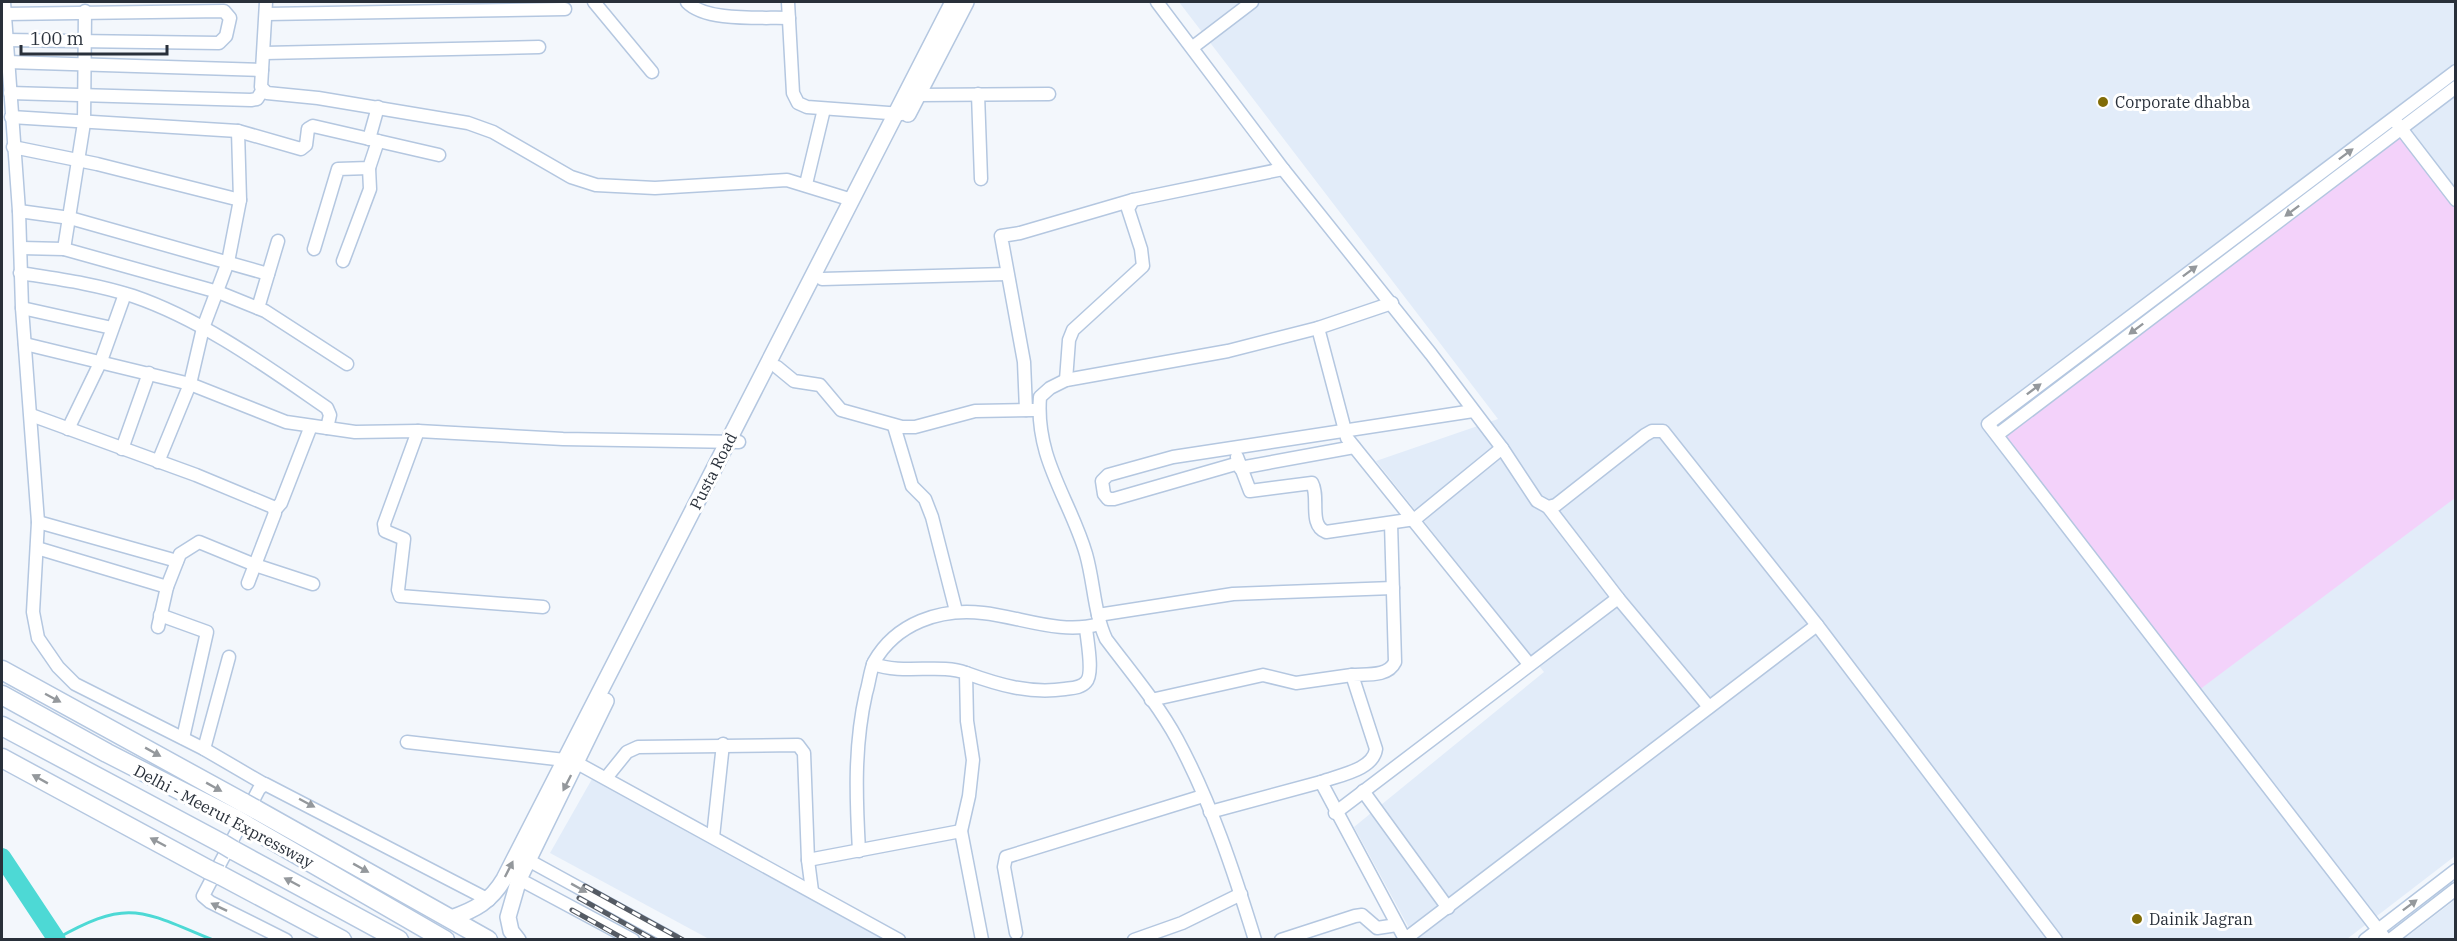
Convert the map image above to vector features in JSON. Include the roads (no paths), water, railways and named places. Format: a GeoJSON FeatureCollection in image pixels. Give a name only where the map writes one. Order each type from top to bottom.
{"type":"FeatureCollection","features":[{"type":"Feature","properties":{"kind":"highway"},"geometry":{"type":"LineString","coordinates":[[2,670],[184,770],[245,814],[451,918],[484,938]]}},
{"type":"Feature","properties":{"kind":"highway","name":"Delhi - Meerut Expressway"},"geometry":{"type":"LineString","coordinates":[[2,695],[107,753],[245,814],[445,939]]}},
{"type":"Feature","properties":{"kind":"highway","name":"Delhi - Meerut Expressway"},"geometry":{"type":"LineString","coordinates":[[2,726],[399,939]]}},
{"type":"Feature","properties":{"kind":"highway"},"geometry":{"type":"LineString","coordinates":[[2,758],[342,939]]}},
{"type":"Feature","properties":{"kind":"main road","name":"Pusta Road"},"geometry":{"type":"LineString","coordinates":[[734,442],[777,367],[822,279],[953,2]]}},
{"type":"Feature","properties":{"kind":"main road","name":"Pusta Road"},"geometry":{"type":"LineString","coordinates":[[451,918],[471,911],[489,900],[504,879],[611,690],[852,200],[902,114],[918,95],[966,2]]}},
{"type":"Feature","properties":{"kind":"main road","name":"Pusta Road"},"geometry":{"type":"LineString","coordinates":[[518,939],[511,931],[508,917],[519,879],[571,761]]}},
{"type":"Feature","properties":{"kind":"street"},"geometry":{"type":"LineString","coordinates":[[594,2],[652,72]]}},
{"type":"Feature","properties":{"kind":"street"},"geometry":{"type":"LineString","coordinates":[[687,2],[702,12],[714,15],[789,18]]}},
{"type":"Feature","properties":{"kind":"street"},"geometry":{"type":"LineString","coordinates":[[788,2],[795,98],[802,106],[902,114]]}},
{"type":"Feature","properties":{"kind":"street"},"geometry":{"type":"LineString","coordinates":[[1157,2],[1283,169],[1392,303],[1502,448],[1536,501],[1548,507],[1618,598],[1709,706]]}},
{"type":"Feature","properties":{"kind":"street"},"geometry":{"type":"LineString","coordinates":[[1193,47],[1252,2]]}},
{"type":"Feature","properties":{"kind":"street"},"geometry":{"type":"LineString","coordinates":[[5,40],[219,43],[226,36],[230,18],[224,11],[85,11],[4,8],[5,40],[19,211],[22,308],[39,522],[34,625],[38,638],[58,667],[75,684],[183,738],[264,784],[294,796],[489,900]]}},
{"type":"Feature","properties":{"kind":"street"},"geometry":{"type":"LineString","coordinates":[[9,93],[256,99],[262,91],[266,8],[565,9]]}},
{"type":"Feature","properties":{"kind":"street"},"geometry":{"type":"LineString","coordinates":[[64,249],[80,161],[84,123],[85,11]]}},
{"type":"Feature","properties":{"kind":"street"},"geometry":{"type":"LineString","coordinates":[[264,53],[539,47]]}},
{"type":"Feature","properties":{"kind":"street"},"geometry":{"type":"LineString","coordinates":[[7,62],[262,70]]}},
{"type":"Feature","properties":{"kind":"street"},"geometry":{"type":"LineString","coordinates":[[1997,435],[2397,123],[2456,71]]}},
{"type":"Feature","properties":{"kind":"street"},"geometry":{"type":"LineString","coordinates":[[2385,936],[1988,424],[2397,123],[2456,87]]}},
{"type":"Feature","properties":{"kind":"street"},"geometry":{"type":"LineString","coordinates":[[262,91],[454,119],[481,126],[571,177],[596,185],[655,188],[768,179],[806,184],[852,200]]}},
{"type":"Feature","properties":{"kind":"street"},"geometry":{"type":"LineString","coordinates":[[978,94],[981,179]]}},
{"type":"Feature","properties":{"kind":"street"},"geometry":{"type":"LineString","coordinates":[[918,95],[1049,94]]}},
{"type":"Feature","properties":{"kind":"street"},"geometry":{"type":"LineString","coordinates":[[343,261],[370,189],[369,168],[378,107]]}},
{"type":"Feature","properties":{"kind":"street"},"geometry":{"type":"LineString","coordinates":[[806,184],[824,109]]}},
{"type":"Feature","properties":{"kind":"street"},"geometry":{"type":"LineString","coordinates":[[11,117],[238,131],[300,149],[306,145],[308,129],[313,126],[439,155]]}},
{"type":"Feature","properties":{"kind":"street"},"geometry":{"type":"LineString","coordinates":[[2397,123],[2456,200]]}},
{"type":"Feature","properties":{"kind":"street"},"geometry":{"type":"LineString","coordinates":[[158,462],[190,384],[203,328],[228,262],[240,200],[238,131]]}},
{"type":"Feature","properties":{"kind":"street"},"geometry":{"type":"LineString","coordinates":[[13,147],[240,200]]}},
{"type":"Feature","properties":{"kind":"street"},"geometry":{"type":"LineString","coordinates":[[314,249],[338,170],[369,168]]}},
{"type":"Feature","properties":{"kind":"street"},"geometry":{"type":"LineString","coordinates":[[1026,410],[1024,362],[1001,236],[1020,233],[1133,200],[1283,169]]}},
{"type":"Feature","properties":{"kind":"street"},"geometry":{"type":"LineString","coordinates":[[1066,380],[1069,340],[1073,330],[1143,266],[1141,249],[1128,209],[1133,200]]}},
{"type":"Feature","properties":{"kind":"street"},"geometry":{"type":"LineString","coordinates":[[19,211],[70,218],[268,274]]}},
{"type":"Feature","properties":{"kind":"street"},"geometry":{"type":"LineString","coordinates":[[258,308],[278,241]]}},
{"type":"Feature","properties":{"kind":"street"},"geometry":{"type":"LineString","coordinates":[[21,248],[64,249],[218,292],[287,323],[347,364]]}},
{"type":"Feature","properties":{"kind":"street"},"geometry":{"type":"LineString","coordinates":[[20,273],[124,294],[203,328],[260,362],[327,408],[330,415],[327,428]]}},
{"type":"Feature","properties":{"kind":"street"},"geometry":{"type":"LineString","coordinates":[[822,279],[1007,274]]}},
{"type":"Feature","properties":{"kind":"street"},"geometry":{"type":"LineString","coordinates":[[68,429],[101,362],[124,294]]}},
{"type":"Feature","properties":{"kind":"street"},"geometry":{"type":"LineString","coordinates":[[1255,939],[1241,894],[1210,812],[1176,738],[1106,639],[1099,619],[1094,583],[1085,551],[1046,458],[1040,397],[1044,392],[1066,380],[1228,351],[1318,328],[1392,303]]}},
{"type":"Feature","properties":{"kind":"street"},"geometry":{"type":"LineString","coordinates":[[22,308],[112,328]]}},
{"type":"Feature","properties":{"kind":"street"},"geometry":{"type":"LineString","coordinates":[[1318,328],[1344,429],[1354,447],[1415,519],[1529,664]]}},
{"type":"Feature","properties":{"kind":"street"},"geometry":{"type":"LineString","coordinates":[[25,344],[190,384],[286,422],[311,426],[355,432],[418,431],[563,439],[734,442]]}},
{"type":"Feature","properties":{"kind":"street"},"geometry":{"type":"LineString","coordinates":[[777,367],[794,381],[820,385],[841,410],[894,426],[915,427],[975,411],[1041,410]]}},
{"type":"Feature","properties":{"kind":"street"},"geometry":{"type":"LineString","coordinates":[[122,449],[149,373]]}},
{"type":"Feature","properties":{"kind":"street"},"geometry":{"type":"LineString","coordinates":[[1354,447],[1239,466],[1114,499],[1108,499],[1104,494],[1102,481],[1115,471],[1173,457],[1473,411]]}},
{"type":"Feature","properties":{"kind":"street"},"geometry":{"type":"LineString","coordinates":[[31,415],[196,475],[270,505],[276,510]]}},
{"type":"Feature","properties":{"kind":"street"},"geometry":{"type":"LineString","coordinates":[[248,583],[311,426]]}},
{"type":"Feature","properties":{"kind":"street"},"geometry":{"type":"LineString","coordinates":[[894,426],[912,486],[925,499],[932,517],[956,610]]}},
{"type":"Feature","properties":{"kind":"street"},"geometry":{"type":"LineString","coordinates":[[418,431],[384,524],[385,531],[404,539],[398,590],[400,596],[543,607]]}},
{"type":"Feature","properties":{"kind":"street"},"geometry":{"type":"LineString","coordinates":[[1548,507],[1563,500],[1645,435],[1652,431],[1663,431],[1817,625],[2056,939]]}},
{"type":"Feature","properties":{"kind":"street"},"geometry":{"type":"LineString","coordinates":[[1234,447],[1250,491],[1312,483],[1317,523],[1326,532],[1415,519],[1502,448]]}},
{"type":"Feature","properties":{"kind":"street"},"geometry":{"type":"LineString","coordinates":[[39,522],[177,561]]}},
{"type":"Feature","properties":{"kind":"street"},"geometry":{"type":"LineString","coordinates":[[1151,700],[1263,675],[1296,683],[1385,673],[1392,669],[1395,662],[1391,523]]}},
{"type":"Feature","properties":{"kind":"street"},"geometry":{"type":"LineString","coordinates":[[183,738],[207,632],[159,621],[167,587],[180,554],[199,542],[255,565],[313,584]]}},
{"type":"Feature","properties":{"kind":"street"},"geometry":{"type":"LineString","coordinates":[[37,548],[167,587]]}},
{"type":"Feature","properties":{"kind":"street"},"geometry":{"type":"LineString","coordinates":[[859,851],[856,756],[860,723],[873,664],[889,642],[909,626],[935,614],[956,610],[1064,627],[1086,628],[1099,619],[1233,594],[1393,588]]}},
{"type":"Feature","properties":{"kind":"street"},"geometry":{"type":"LineString","coordinates":[[1335,813],[1618,598]]}},
{"type":"Feature","properties":{"kind":"street"},"geometry":{"type":"LineString","coordinates":[[1321,782],[1335,813],[1404,939],[1448,908],[1817,625]]}},
{"type":"Feature","properties":{"kind":"street"},"geometry":{"type":"LineString","coordinates":[[873,664],[906,671],[956,669],[1010,688],[1045,692],[1076,688],[1086,682],[1090,673],[1086,628]]}},
{"type":"Feature","properties":{"kind":"street"},"geometry":{"type":"LineString","coordinates":[[204,749],[229,657]]}},
{"type":"Feature","properties":{"kind":"street"},"geometry":{"type":"LineString","coordinates":[[966,673],[967,721],[973,760],[969,796],[961,831],[982,939]]}},
{"type":"Feature","properties":{"kind":"street"},"geometry":{"type":"LineString","coordinates":[[1210,812],[1321,782],[1368,764],[1375,758],[1376,749],[1352,675]]}},
{"type":"Feature","properties":{"kind":"street"},"geometry":{"type":"LineString","coordinates":[[407,742],[571,761],[899,939]]}},
{"type":"Feature","properties":{"kind":"street"},"geometry":{"type":"LineString","coordinates":[[606,778],[633,749],[723,744],[794,744],[802,748],[808,860],[812,891]]}},
{"type":"Feature","properties":{"kind":"street"},"geometry":{"type":"LineString","coordinates":[[713,837],[723,744]]}},
{"type":"Feature","properties":{"kind":"street"},"geometry":{"type":"LineString","coordinates":[[264,784],[257,793],[203,896],[210,903],[286,939]]}},
{"type":"Feature","properties":{"kind":"street"},"geometry":{"type":"LineString","coordinates":[[1362,791],[1448,908]]}},
{"type":"Feature","properties":{"kind":"street"},"geometry":{"type":"LineString","coordinates":[[1016,933],[1004,867],[1006,857],[1203,796]]}},
{"type":"Feature","properties":{"kind":"street"},"geometry":{"type":"LineString","coordinates":[[808,860],[961,831]]}},
{"type":"Feature","properties":{"kind":"street"},"geometry":{"type":"LineString","coordinates":[[528,860],[674,939]]}},
{"type":"Feature","properties":{"kind":"street"},"geometry":{"type":"LineString","coordinates":[[2385,936],[2456,870]]}},
{"type":"Feature","properties":{"kind":"street"},"geometry":{"type":"LineString","coordinates":[[519,879],[633,939]]}},
{"type":"Feature","properties":{"kind":"street"},"geometry":{"type":"LineString","coordinates":[[2365,939],[2385,936],[2456,889]]}},
{"type":"Feature","properties":{"kind":"street"},"geometry":{"type":"LineString","coordinates":[[1134,939],[1182,923],[1241,894]]}},
{"type":"Feature","properties":{"kind":"street"},"geometry":{"type":"LineString","coordinates":[[1281,939],[1362,915],[1377,927],[1397,925]]}},
{"type":"Feature","properties":{"kind":"waterway"},"geometry":{"type":"LineString","coordinates":[[2,857],[57,940]]}},
{"type":"Feature","properties":{"kind":"waterway"},"geometry":{"type":"LineString","coordinates":[[56,939],[101,918],[119,913],[134,913],[168,921],[213,940]]}},
{"type":"Feature","properties":{"kind":"railway"},"geometry":{"type":"LineString","coordinates":[[585,886],[683,940]]}},
{"type":"Feature","properties":{"kind":"railway"},"geometry":{"type":"LineString","coordinates":[[579,898],[654,940]]}},
{"type":"Feature","properties":{"kind":"railway"},"geometry":{"type":"LineString","coordinates":[[572,910],[626,940]]}},
{"type":"Feature","properties":{"kind":"place","name":"Corporate dhabba"},"geometry":{"type":"Point","coordinates":[2103,102]}},
{"type":"Feature","properties":{"kind":"place","name":"Dainik Jagran"},"geometry":{"type":"Point","coordinates":[2137,919]}}]}
